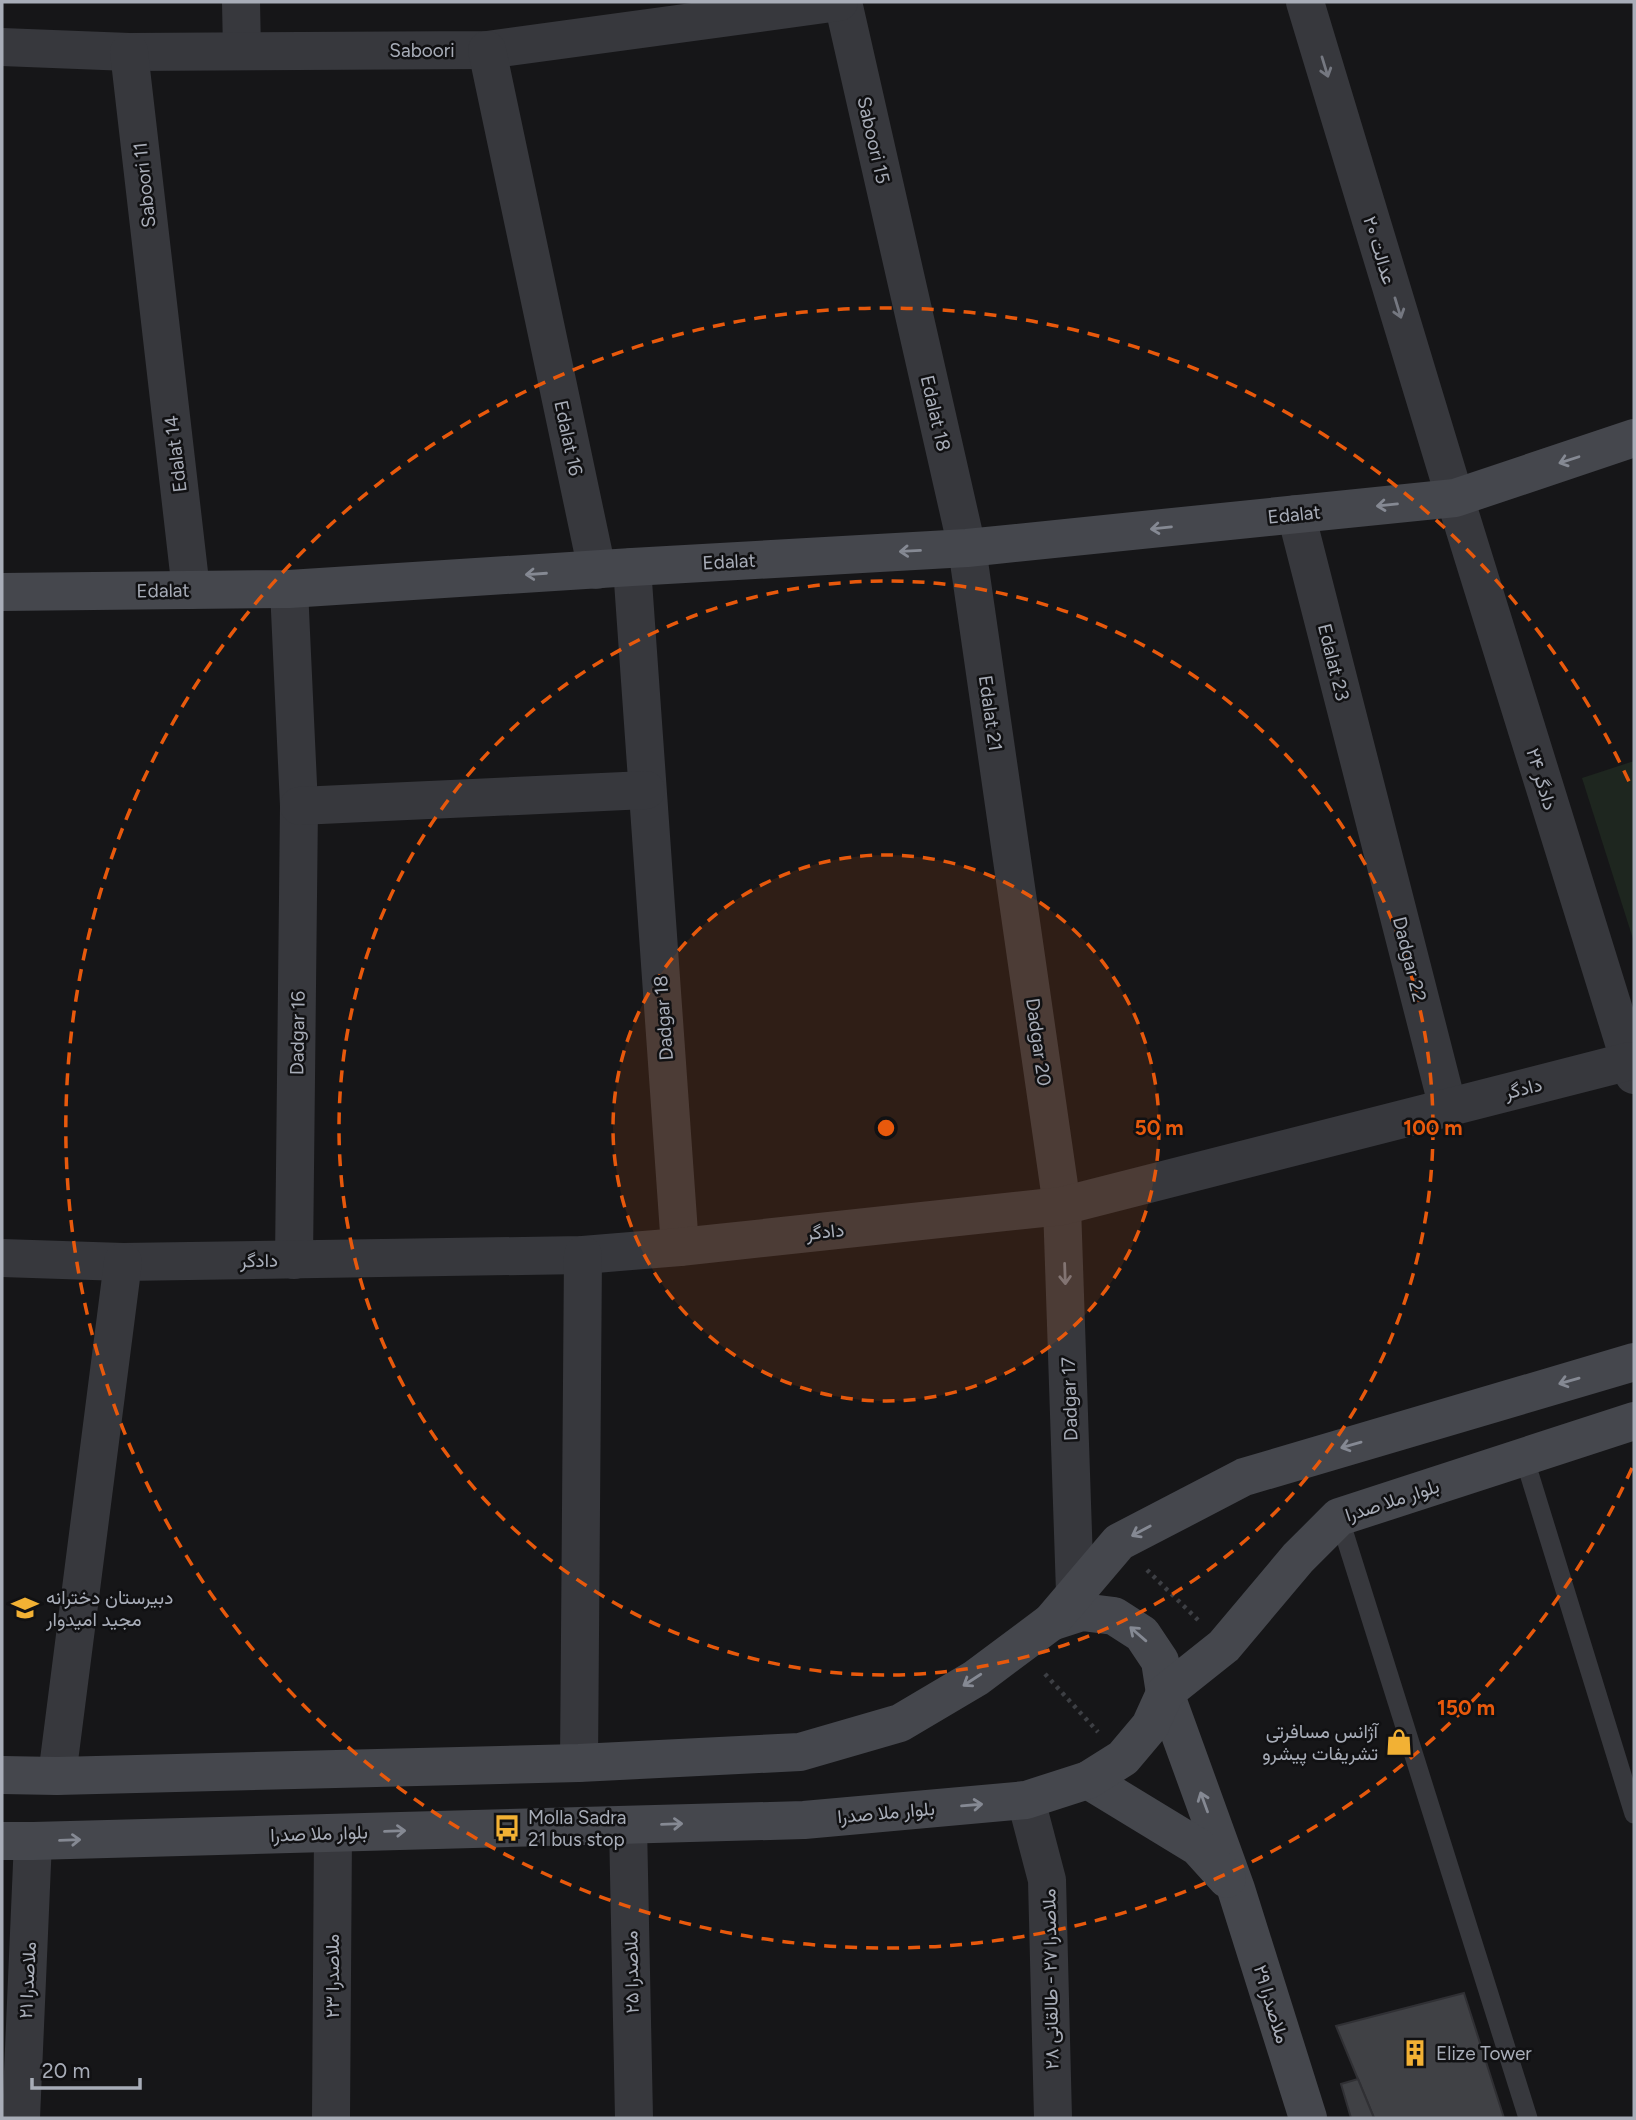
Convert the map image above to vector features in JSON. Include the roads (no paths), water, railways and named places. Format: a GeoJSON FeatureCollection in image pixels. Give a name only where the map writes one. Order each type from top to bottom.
{"type":"FeatureCollection","features":[{"type":"Feature","properties":{"kind":"main road","name":"Edalat"},"geometry":{"type":"LineString","coordinates":[[2,592],[289,589],[967,548],[1455,498],[1634,438]]}},
{"type":"Feature","properties":{"kind":"main road"},"geometry":{"type":"LineString","coordinates":[[2,1775],[57,1776],[579,1763],[800,1752],[900,1723],[976,1678],[1051,1622],[1119,1542],[1244,1477],[1634,1362]]}},
{"type":"Feature","properties":{"kind":"main road","name":"بلوار ملا صدرا"},"geometry":{"type":"LineString","coordinates":[[18,1841],[804,1820],[1026,1800],[1088,1780],[1122,1758],[1150,1726],[1165,1693],[1224,1646],[1298,1558],[1339,1517],[1634,1421]]}},
{"type":"Feature","properties":{"kind":"main road","name":"ملاصدرا ۲۹"},"geometry":{"type":"LineString","coordinates":[[1051,1622],[1082,1612],[1114,1616],[1142,1634],[1160,1661],[1165,1693],[1236,1889],[1308,2118]]}},
{"type":"Feature","properties":{"kind":"main road"},"geometry":{"type":"LineString","coordinates":[[1088,1780],[1198,1847],[1236,1889]]}},
{"type":"Feature","properties":{"kind":"street"},"geometry":{"type":"LineString","coordinates":[[241,2],[242,50]]}},
{"type":"Feature","properties":{"kind":"street","name":"Saboori"},"geometry":{"type":"LineString","coordinates":[[2,47],[129,52],[487,50],[711,10],[841,2]]}},
{"type":"Feature","properties":{"kind":"street","name":"Saboori 15"},"geometry":{"type":"LineString","coordinates":[[841,2],[905,277]]}},
{"type":"Feature","properties":{"kind":"street","name":"عدالت ۲۰"},"geometry":{"type":"LineString","coordinates":[[1305,2],[1455,498]]}},
{"type":"Feature","properties":{"kind":"street","name":"Edalat 16"},"geometry":{"type":"LineString","coordinates":[[487,50],[541,307],[614,568],[646,790]]}},
{"type":"Feature","properties":{"kind":"street","name":"Saboori 11"},"geometry":{"type":"LineString","coordinates":[[129,52],[160,319]]}},
{"type":"Feature","properties":{"kind":"street","name":"Edalat 18"},"geometry":{"type":"LineString","coordinates":[[905,277],[967,548]]}},
{"type":"Feature","properties":{"kind":"street","name":"Edalat 14"},"geometry":{"type":"LineString","coordinates":[[160,319],[191,590]]}},
{"type":"Feature","properties":{"kind":"street","name":"دادگر ۲۴"},"geometry":{"type":"LineString","coordinates":[[1455,498],[1632,1068]]}},
{"type":"Feature","properties":{"kind":"street","name":"Edalat 23"},"geometry":{"type":"LineString","coordinates":[[1296,514],[1372,810]]}},
{"type":"Feature","properties":{"kind":"street","name":"Edalat 21"},"geometry":{"type":"LineString","coordinates":[[967,548],[1015,878]]}},
{"type":"Feature","properties":{"kind":"street","name":"Dadgar 16"},"geometry":{"type":"LineString","coordinates":[[289,589],[299,806],[294,1260]]}},
{"type":"Feature","properties":{"kind":"street"},"geometry":{"type":"LineString","coordinates":[[299,806],[646,790]]}},
{"type":"Feature","properties":{"kind":"street","name":"Dadgar 18"},"geometry":{"type":"LineString","coordinates":[[646,790],[680,1247]]}},
{"type":"Feature","properties":{"kind":"street","name":"Dadgar 22"},"geometry":{"type":"LineString","coordinates":[[1372,810],[1448,1108]]}},
{"type":"Feature","properties":{"kind":"street","name":"Dadgar 20"},"geometry":{"type":"LineString","coordinates":[[1015,878],[1062,1206]]}},
{"type":"Feature","properties":{"kind":"street","name":"دادگر"},"geometry":{"type":"LineString","coordinates":[[2,1258],[123,1262],[583,1255],[1062,1206],[1448,1108],[1632,1068]]}},
{"type":"Feature","properties":{"kind":"street","name":"Dadgar 17"},"geometry":{"type":"LineString","coordinates":[[1062,1206],[1075,1592]]}},
{"type":"Feature","properties":{"kind":"street"},"geometry":{"type":"LineString","coordinates":[[579,1763],[583,1255]]}},
{"type":"Feature","properties":{"kind":"street"},"geometry":{"type":"LineString","coordinates":[[57,1776],[123,1262]]}},
{"type":"Feature","properties":{"kind":"street","name":"ملاصدرا ۲۷ - طالقانی ۲۸"},"geometry":{"type":"LineString","coordinates":[[1026,1800],[1048,1880],[1053,2118]]}},
{"type":"Feature","properties":{"kind":"street","name":"ملاصدرا ۲۵"},"geometry":{"type":"LineString","coordinates":[[628,1825],[634,2118]]}},
{"type":"Feature","properties":{"kind":"street","name":"ملاصدرا ۲۳"},"geometry":{"type":"LineString","coordinates":[[331,2118],[333,1833]]}},
{"type":"Feature","properties":{"kind":"street","name":"ملاصدرا ۲۱"},"geometry":{"type":"LineString","coordinates":[[18,1841],[21,2118]]}},
{"type":"Feature","properties":{"kind":"lane"},"geometry":{"type":"LineString","coordinates":[[1524,1457],[1634,1814]]}},
{"type":"Feature","properties":{"kind":"lane"},"geometry":{"type":"LineString","coordinates":[[1339,1517],[1528,2118]]}},
{"type":"Feature","properties":{"kind":"place","name":"دبیرستان دخترانه مجید امیدوار"},"geometry":{"type":"Point","coordinates":[25,1608]}},
{"type":"Feature","properties":{"kind":"place","name":"آژانس مسافرتی تشریفات پیشرو"},"geometry":{"type":"Point","coordinates":[1399,1742]}},
{"type":"Feature","properties":{"kind":"place","name":"Molla Sadra 21 bus stop"},"geometry":{"type":"Point","coordinates":[507,1828]}},
{"type":"Feature","properties":{"kind":"place","name":"Elize Tower"},"geometry":{"type":"Point","coordinates":[1415,2053]}}]}
